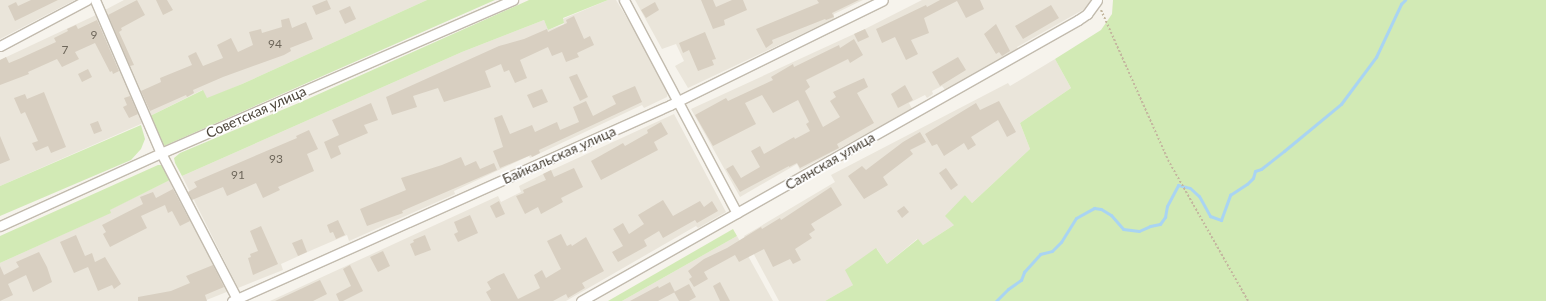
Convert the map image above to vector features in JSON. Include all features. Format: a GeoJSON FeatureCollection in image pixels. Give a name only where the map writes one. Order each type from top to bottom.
{"type":"FeatureCollection","features":[{"type":"Feature","properties":{"kind":"street"},"geometry":{"type":"LineString","coordinates":[[0,46],[87,0]]}},
{"type":"Feature","properties":{"kind":"street"},"geometry":{"type":"LineString","coordinates":[[95,0],[161,153],[235,300]]}},
{"type":"Feature","properties":{"kind":"street","name":"Советская улица"},"geometry":{"type":"LineString","coordinates":[[0,226],[161,153],[512,0]]}},
{"type":"Feature","properties":{"kind":"street"},"geometry":{"type":"LineString","coordinates":[[624,0],[738,213]]}},
{"type":"Feature","properties":{"kind":"street","name":"Байкальская улица"},"geometry":{"type":"LineString","coordinates":[[235,300],[677,101],[883,0]]}},
{"type":"Feature","properties":{"kind":"street","name":"Саянская улица"},"geometry":{"type":"LineString","coordinates":[[581,301],[1078,20],[1087,14],[1097,1]]}},
{"type":"Feature","properties":{"kind":"path"},"geometry":{"type":"LineString","coordinates":[[1097,1],[1168,160],[1248,301]]}},
{"type":"Feature","properties":{"kind":"shaded area"},"geometry":{"type":"Polygon","coordinates":[[[0,0],[75,0],[0,39],[0,0]]]}},
{"type":"Feature","properties":{"kind":"shaded area"},"geometry":{"type":"Polygon","coordinates":[[[124,0],[427,0],[207,99],[202,90],[150,116],[103,11],[124,0]]]}},
{"type":"Feature","properties":{"kind":"shaded area"},"geometry":{"type":"Polygon","coordinates":[[[608,0],[616,0],[644,46],[668,91],[667,97],[644,108],[642,105],[530,158],[529,156],[454,191],[455,194],[349,241],[347,235],[312,250],[281,264],[283,270],[238,288],[182,176],[462,52],[544,20],[548,30],[564,24],[563,19],[608,0]]]}},
{"type":"Feature","properties":{"kind":"shaded area"},"geometry":{"type":"Polygon","coordinates":[[[635,0],[863,0],[834,14],[834,19],[688,88],[675,66],[684,61],[676,44],[662,49],[635,0]]]}},
{"type":"Feature","properties":{"kind":"shaded area"},"geometry":{"type":"Polygon","coordinates":[[[922,0],[1095,0],[1095,3],[1017,47],[1019,50],[946,91],[942,86],[932,91],[933,94],[927,98],[925,95],[909,103],[912,109],[800,170],[797,164],[740,197],[691,109],[865,29],[922,0]]]}},
{"type":"Feature","properties":{"kind":"shaded area"},"geometry":{"type":"Polygon","coordinates":[[[96,15],[143,123],[0,186],[0,60],[96,15]]]}},
{"type":"Feature","properties":{"kind":"shaded area"},"geometry":{"type":"Polygon","coordinates":[[[1055,59],[1071,88],[1020,123],[1030,149],[972,203],[965,195],[954,225],[923,245],[917,239],[887,264],[877,249],[853,285],[825,301],[779,301],[744,236],[835,182],[831,175],[1008,83],[1010,86],[1055,59]]]}},
{"type":"Feature","properties":{"kind":"shaded area"},"geometry":{"type":"Polygon","coordinates":[[[674,114],[726,212],[698,228],[696,226],[566,301],[270,301],[498,196],[501,202],[521,192],[519,186],[674,114]]]}},
{"type":"Feature","properties":{"kind":"shaded area"},"geometry":{"type":"Polygon","coordinates":[[[172,179],[229,291],[204,301],[0,301],[0,263],[110,213],[109,210],[172,179]]]}},
{"type":"Feature","properties":{"kind":"shaded area"},"geometry":{"type":"Polygon","coordinates":[[[737,236],[773,301],[622,301],[737,236]]]}},
{"type":"Feature","properties":{"kind":"green space"},"geometry":{"type":"Polygon","coordinates":[[[427,0],[495,0],[164,146],[150,116],[203,90],[207,98],[242,84],[427,0]]]}},
{"type":"Feature","properties":{"kind":"green space"},"geometry":{"type":"Polygon","coordinates":[[[529,0],[608,0],[563,18],[564,23],[548,30],[544,20],[462,52],[182,176],[175,163],[174,158],[180,153],[301,102],[529,0]]]}},
{"type":"Feature","properties":{"kind":"green space"},"geometry":{"type":"Polygon","coordinates":[[[1113,0],[1546,0],[1546,301],[825,301],[853,285],[845,270],[876,248],[887,264],[918,239],[923,245],[954,225],[945,216],[965,195],[972,203],[1030,149],[1020,123],[1071,88],[1055,59],[1101,30],[1112,14],[1113,0]]]}},
{"type":"Feature","properties":{"kind":"green space"},"geometry":{"type":"Polygon","coordinates":[[[141,125],[145,139],[141,149],[131,160],[0,216],[0,186],[141,125]]]}},
{"type":"Feature","properties":{"kind":"green space"},"geometry":{"type":"Polygon","coordinates":[[[158,165],[163,165],[172,179],[110,210],[111,213],[0,263],[0,236],[158,165]]]}},
{"type":"Feature","properties":{"kind":"green space"},"geometry":{"type":"Polygon","coordinates":[[[733,229],[737,236],[622,301],[608,301],[733,229]]]}},
{"type":"Feature","properties":{"kind":"building"},"geometry":{"type":"Polygon","coordinates":[[[31,0],[58,0],[15,21],[8,6],[16,2],[18,6],[31,0]]]}},
{"type":"Feature","properties":{"kind":"building"},"geometry":{"type":"Polygon","coordinates":[[[137,0],[145,15],[121,28],[122,30],[119,32],[134,65],[130,66],[108,15],[137,0]]]}},
{"type":"Feature","properties":{"kind":"building"},"geometry":{"type":"Polygon","coordinates":[[[156,0],[167,0],[173,10],[163,15],[156,0]]]}},
{"type":"Feature","properties":{"kind":"building"},"geometry":{"type":"Polygon","coordinates":[[[327,0],[331,9],[316,15],[312,6],[327,0]]]}},
{"type":"Feature","properties":{"kind":"building"},"geometry":{"type":"Polygon","coordinates":[[[701,0],[713,0],[716,7],[732,0],[743,0],[747,10],[724,20],[725,25],[713,29],[701,0]]]}},
{"type":"Feature","properties":{"kind":"building"},"geometry":{"type":"Polygon","coordinates":[[[817,0],[859,0],[832,13],[834,17],[825,19],[772,40],[773,43],[766,48],[756,29],[819,3],[817,0]]]}},
{"type":"Feature","properties":{"kind":"building"},"geometry":{"type":"Polygon","coordinates":[[[940,0],[980,0],[984,9],[966,18],[957,1],[924,18],[929,33],[911,40],[918,54],[906,60],[895,37],[882,43],[876,29],[926,5],[927,7],[940,0]]]}},
{"type":"Feature","properties":{"kind":"building"},"geometry":{"type":"Polygon","coordinates":[[[655,2],[659,10],[646,18],[641,10],[655,2]]]}},
{"type":"Feature","properties":{"kind":"building"},"geometry":{"type":"Polygon","coordinates":[[[1051,5],[1059,18],[1023,39],[1015,26],[1051,5]]]}},
{"type":"Feature","properties":{"kind":"building"},"geometry":{"type":"Polygon","coordinates":[[[350,6],[356,19],[345,24],[339,11],[350,6]]]}},
{"type":"Feature","properties":{"kind":"building"},"geometry":{"type":"Polygon","coordinates":[[[574,16],[584,39],[590,36],[594,45],[577,53],[579,57],[566,62],[562,52],[552,56],[548,47],[520,60],[527,78],[515,83],[509,70],[504,72],[501,64],[485,71],[491,87],[444,102],[438,88],[413,96],[417,107],[392,115],[386,97],[499,46],[524,39],[547,29],[548,32],[567,23],[566,20],[574,16]]]}},
{"type":"Feature","properties":{"kind":"building"},"geometry":{"type":"Polygon","coordinates":[[[289,18],[292,28],[306,22],[313,39],[290,48],[291,51],[284,55],[223,77],[193,90],[194,93],[187,97],[186,95],[150,111],[141,91],[161,82],[160,78],[192,65],[188,56],[196,52],[203,66],[223,58],[217,45],[231,38],[238,52],[253,45],[249,32],[261,29],[262,33],[282,27],[281,20],[289,18]]]}},
{"type":"Feature","properties":{"kind":"building"},"geometry":{"type":"Polygon","coordinates":[[[97,20],[119,71],[113,74],[112,71],[110,72],[95,43],[75,52],[79,59],[62,67],[57,59],[28,72],[29,74],[0,85],[0,60],[6,57],[9,63],[56,42],[54,38],[68,31],[67,29],[76,25],[78,29],[97,20]]]}},
{"type":"Feature","properties":{"kind":"building"},"geometry":{"type":"Polygon","coordinates":[[[996,24],[1010,51],[1002,56],[999,52],[996,54],[984,34],[996,24]]]}},
{"type":"Feature","properties":{"kind":"building"},"geometry":{"type":"Polygon","coordinates":[[[865,29],[869,37],[858,42],[854,34],[865,29]]]}},
{"type":"Feature","properties":{"kind":"building"},"geometry":{"type":"Polygon","coordinates":[[[705,32],[716,59],[712,60],[714,65],[698,71],[689,50],[683,53],[679,43],[705,32]]]}},
{"type":"Feature","properties":{"kind":"building"},"geometry":{"type":"Polygon","coordinates":[[[854,39],[863,55],[850,63],[848,59],[806,80],[810,87],[805,91],[823,127],[840,117],[830,101],[836,97],[833,92],[864,78],[868,87],[857,93],[874,123],[837,144],[839,148],[800,168],[797,163],[789,166],[740,192],[726,169],[733,165],[741,178],[760,167],[751,151],[760,146],[764,154],[794,137],[795,139],[810,131],[806,124],[809,122],[798,100],[773,113],[762,95],[745,103],[756,124],[713,146],[695,115],[726,98],[728,101],[773,80],[771,77],[793,64],[794,67],[839,45],[840,48],[854,39]]]}},
{"type":"Feature","properties":{"kind":"building"},"geometry":{"type":"Polygon","coordinates":[[[958,57],[966,70],[940,86],[932,72],[958,57]]]}},
{"type":"Feature","properties":{"kind":"building"},"geometry":{"type":"Polygon","coordinates":[[[88,69],[92,77],[82,82],[78,74],[88,69]]]}},
{"type":"Feature","properties":{"kind":"building"},"geometry":{"type":"Polygon","coordinates":[[[577,74],[588,97],[580,101],[569,77],[577,74]]]}},
{"type":"Feature","properties":{"kind":"building"},"geometry":{"type":"Polygon","coordinates":[[[905,85],[913,100],[898,108],[891,94],[905,85]]]}},
{"type":"Feature","properties":{"kind":"building"},"geometry":{"type":"Polygon","coordinates":[[[635,86],[642,102],[539,150],[540,153],[532,157],[531,155],[500,168],[493,151],[503,147],[494,118],[502,115],[510,134],[532,125],[535,132],[557,122],[560,130],[579,122],[573,107],[586,101],[593,116],[616,104],[612,96],[635,86]]]}},
{"type":"Feature","properties":{"kind":"building"},"geometry":{"type":"Polygon","coordinates":[[[542,89],[548,102],[533,108],[527,95],[542,89]]]}},
{"type":"Feature","properties":{"kind":"building"},"geometry":{"type":"Polygon","coordinates":[[[44,92],[66,147],[51,153],[48,146],[36,151],[32,143],[38,141],[25,112],[21,114],[14,98],[25,94],[27,99],[44,92]]]}},
{"type":"Feature","properties":{"kind":"building"},"geometry":{"type":"Polygon","coordinates":[[[130,96],[138,114],[129,118],[123,107],[127,105],[124,98],[130,96]]]}},
{"type":"Feature","properties":{"kind":"building"},"geometry":{"type":"Polygon","coordinates":[[[999,101],[1016,132],[1007,137],[998,120],[971,137],[976,145],[968,150],[964,143],[944,156],[937,144],[932,146],[925,134],[976,103],[980,110],[999,101]]]}},
{"type":"Feature","properties":{"kind":"building"},"geometry":{"type":"Polygon","coordinates":[[[371,103],[378,120],[364,125],[368,133],[338,146],[341,154],[331,159],[324,142],[339,135],[332,120],[371,103]]]}},
{"type":"Feature","properties":{"kind":"building"},"geometry":{"type":"Polygon","coordinates":[[[98,121],[102,131],[94,134],[90,124],[98,121]]]}},
{"type":"Feature","properties":{"kind":"building"},"geometry":{"type":"Polygon","coordinates":[[[661,122],[668,134],[654,142],[658,150],[601,180],[591,161],[623,143],[625,146],[648,133],[647,130],[661,122]]]}},
{"type":"Feature","properties":{"kind":"building"},"geometry":{"type":"Polygon","coordinates":[[[309,130],[318,149],[307,154],[314,171],[278,187],[280,190],[263,198],[256,183],[227,196],[223,187],[192,200],[188,192],[197,187],[194,182],[297,138],[296,136],[309,130]]]}},
{"type":"Feature","properties":{"kind":"building"},"geometry":{"type":"Polygon","coordinates":[[[920,132],[926,142],[910,150],[913,154],[883,177],[888,185],[864,199],[848,176],[862,166],[866,170],[903,142],[920,132]]]}},
{"type":"Feature","properties":{"kind":"building"},"geometry":{"type":"Polygon","coordinates":[[[0,136],[10,160],[0,164],[0,136]]]}},
{"type":"Feature","properties":{"kind":"building"},"geometry":{"type":"Polygon","coordinates":[[[461,157],[465,166],[476,161],[480,169],[494,163],[497,170],[402,211],[403,213],[367,226],[360,209],[406,190],[401,178],[442,165],[461,157]]]}},
{"type":"Feature","properties":{"kind":"building"},"geometry":{"type":"Polygon","coordinates":[[[574,168],[583,187],[561,198],[563,202],[541,214],[538,207],[525,214],[516,196],[524,193],[523,190],[546,180],[543,174],[551,170],[554,177],[574,168]]]}},
{"type":"Feature","properties":{"kind":"building"},"geometry":{"type":"Polygon","coordinates":[[[946,168],[958,185],[951,190],[939,173],[946,168]]]}},
{"type":"Feature","properties":{"kind":"building"},"geometry":{"type":"Polygon","coordinates":[[[831,187],[842,205],[811,224],[815,230],[809,234],[812,238],[795,249],[801,260],[793,264],[790,259],[773,267],[764,249],[739,262],[735,255],[704,272],[708,279],[694,287],[689,279],[692,277],[688,271],[704,259],[727,248],[761,227],[762,229],[780,218],[781,220],[831,187]]]}},
{"type":"Feature","properties":{"kind":"building"},"geometry":{"type":"Polygon","coordinates":[[[173,189],[190,221],[180,226],[172,211],[168,213],[165,205],[141,216],[147,228],[110,247],[103,234],[106,232],[102,225],[143,204],[140,197],[153,192],[156,198],[173,189]]]}},
{"type":"Feature","properties":{"kind":"building"},"geometry":{"type":"Polygon","coordinates":[[[663,200],[673,216],[700,201],[704,207],[712,201],[718,211],[697,223],[695,220],[663,238],[659,231],[644,240],[647,246],[618,262],[612,252],[623,246],[613,229],[623,223],[629,234],[644,224],[638,215],[663,200]]]}},
{"type":"Feature","properties":{"kind":"building"},"geometry":{"type":"Polygon","coordinates":[[[499,201],[505,214],[496,218],[490,206],[499,201]]]}},
{"type":"Feature","properties":{"kind":"building"},"geometry":{"type":"Polygon","coordinates":[[[904,206],[909,212],[902,218],[897,211],[904,206]]]}},
{"type":"Feature","properties":{"kind":"building"},"geometry":{"type":"Polygon","coordinates":[[[470,215],[478,233],[458,242],[454,234],[458,232],[454,222],[470,215]]]}},
{"type":"Feature","properties":{"kind":"building"},"geometry":{"type":"Polygon","coordinates":[[[338,220],[345,235],[336,239],[333,232],[330,233],[327,225],[338,220]]]}},
{"type":"Feature","properties":{"kind":"building"},"geometry":{"type":"Polygon","coordinates":[[[261,226],[278,264],[253,275],[248,258],[251,257],[250,254],[258,251],[250,231],[261,226]]]}},
{"type":"Feature","properties":{"kind":"building"},"geometry":{"type":"Polygon","coordinates":[[[561,234],[567,246],[571,244],[572,246],[586,237],[604,271],[582,283],[585,288],[568,298],[566,294],[553,301],[491,301],[486,292],[491,289],[487,282],[497,276],[504,273],[518,299],[540,288],[534,275],[542,270],[546,278],[561,269],[547,241],[561,234]]]}},
{"type":"Feature","properties":{"kind":"building"},"geometry":{"type":"Polygon","coordinates":[[[76,235],[85,256],[92,253],[95,262],[105,257],[121,284],[114,289],[112,285],[98,291],[88,267],[74,273],[60,242],[76,235]]]}},
{"type":"Feature","properties":{"kind":"building"},"geometry":{"type":"Polygon","coordinates":[[[425,235],[431,250],[415,256],[410,244],[414,242],[413,240],[425,235]]]}},
{"type":"Feature","properties":{"kind":"building"},"geometry":{"type":"Polygon","coordinates":[[[302,239],[307,252],[298,256],[292,243],[302,239]]]}},
{"type":"Feature","properties":{"kind":"building"},"geometry":{"type":"Polygon","coordinates":[[[383,251],[390,266],[378,272],[370,257],[383,251]]]}},
{"type":"Feature","properties":{"kind":"building"},"geometry":{"type":"Polygon","coordinates":[[[39,252],[47,267],[52,282],[33,292],[26,275],[8,284],[13,295],[0,301],[0,266],[4,275],[19,267],[16,262],[39,252]]]}},
{"type":"Feature","properties":{"kind":"building"},"geometry":{"type":"Polygon","coordinates":[[[213,265],[224,287],[205,295],[207,301],[138,301],[138,297],[171,291],[190,283],[186,276],[213,265]]]}},
{"type":"Feature","properties":{"kind":"building"},"geometry":{"type":"Polygon","coordinates":[[[350,265],[363,291],[343,301],[339,301],[336,294],[351,286],[343,269],[350,265]]]}},
{"type":"Feature","properties":{"kind":"building"},"geometry":{"type":"Polygon","coordinates":[[[320,280],[327,294],[313,301],[275,301],[320,280]]]}},
{"type":"Feature","properties":{"kind":"building"},"geometry":{"type":"Polygon","coordinates":[[[670,282],[675,292],[658,301],[630,301],[658,286],[659,288],[670,282]]]}},
{"type":"Feature","properties":{"kind":"building"},"geometry":{"type":"Polygon","coordinates":[[[720,282],[730,301],[720,301],[713,286],[720,282]]]}},
{"type":"Feature","properties":{"kind":"building"},"geometry":{"type":"Polygon","coordinates":[[[689,284],[696,297],[689,301],[679,301],[674,292],[689,284]]]}},
{"type":"Feature","properties":{"kind":"waterway"},"geometry":{"type":"LineString","coordinates":[[996,301],[1008,289],[1021,280],[1024,272],[1040,254],[1052,251],[1061,242],[1076,218],[1094,208],[1101,209],[1111,215],[1123,229],[1139,231],[1150,226],[1160,224],[1165,217],[1167,206],[1178,185],[1190,188],[1199,196],[1210,216],[1221,220],[1230,195],[1247,184],[1253,178],[1255,171],[1261,169],[1341,104],[1376,57],[1401,4],[1405,0]]}}]}
